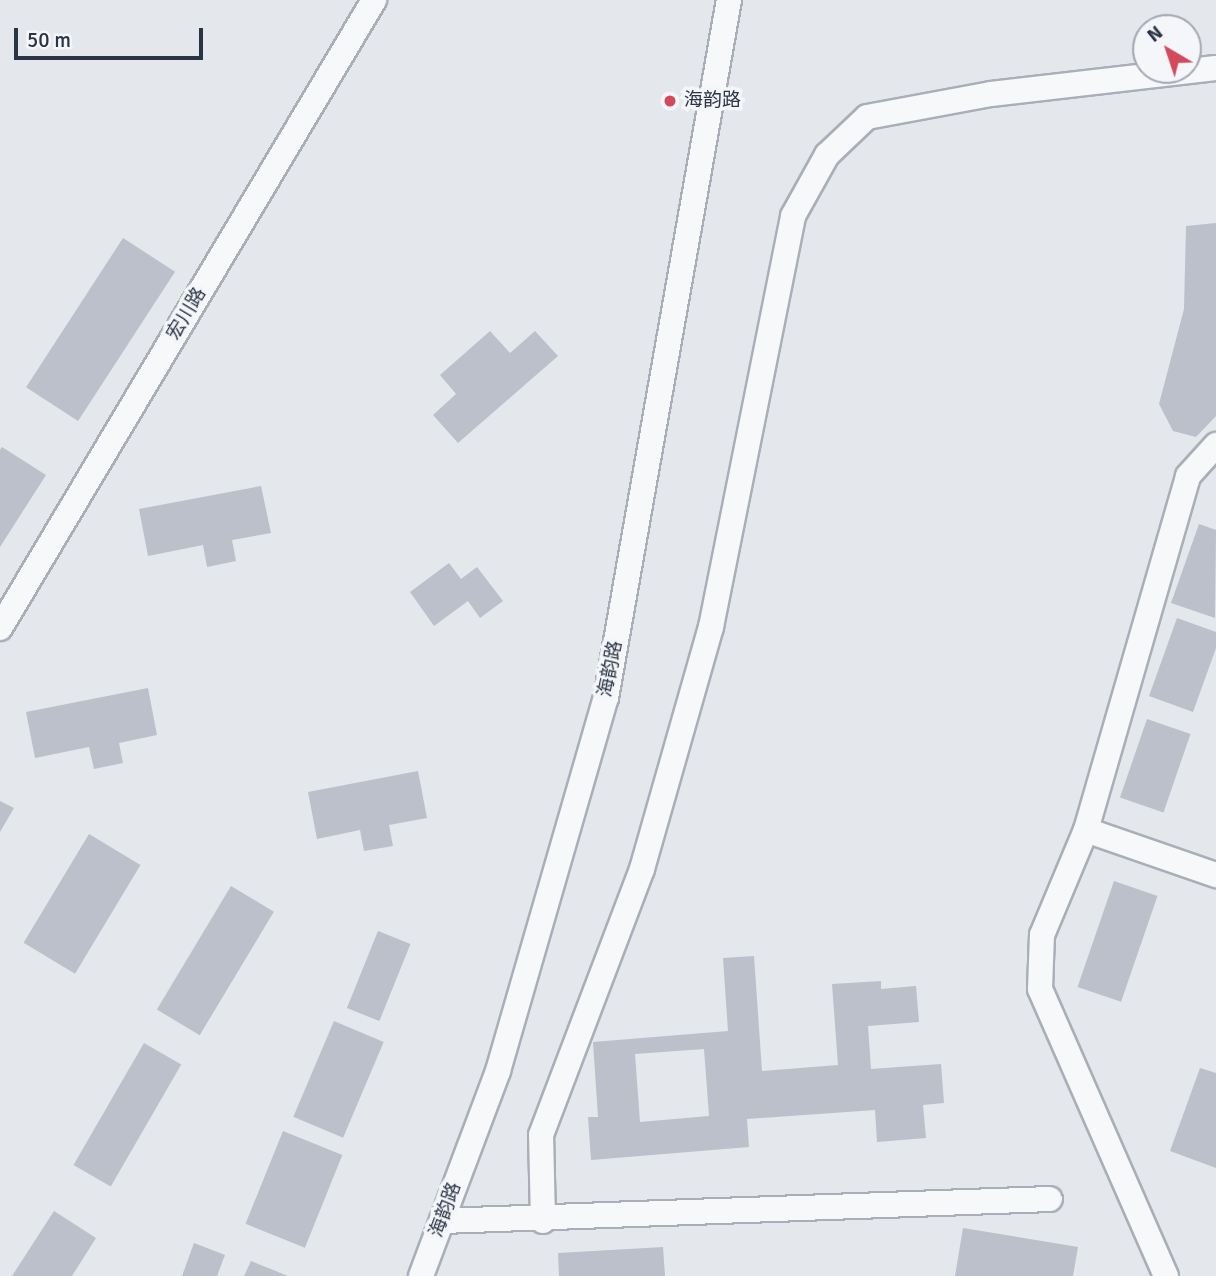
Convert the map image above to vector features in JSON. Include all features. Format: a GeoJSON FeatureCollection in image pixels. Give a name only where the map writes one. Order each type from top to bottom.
{"type":"FeatureCollection","features":[{"type":"Feature","properties":{"kind":"street","name":"宏川路"},"geometry":{"type":"LineString","coordinates":[[0,628],[374,0]]}},
{"type":"Feature","properties":{"kind":"street","name":"海韵路"},"geometry":{"type":"LineString","coordinates":[[421,1276],[498,1071],[606,698],[730,0]]}},
{"type":"Feature","properties":{"kind":"street"},"geometry":{"type":"LineString","coordinates":[[543,1221],[541,1135],[642,869],[711,627],[793,216],[827,155],[867,117],[991,94],[1216,68]]}},
{"type":"Feature","properties":{"kind":"street"},"geometry":{"type":"LineString","coordinates":[[1166,1276],[1040,989],[1042,935],[1086,831],[1188,476],[1216,445]]}},
{"type":"Feature","properties":{"kind":"street"},"geometry":{"type":"LineString","coordinates":[[1086,831],[1216,875]]}},
{"type":"Feature","properties":{"kind":"street"},"geometry":{"type":"LineString","coordinates":[[442,1221],[543,1221],[1050,1199]]}},
{"type":"Feature","properties":{"kind":"building"},"geometry":{"type":"Polygon","coordinates":[[[1216,223],[1216,416],[1196,437],[1173,431],[1159,404],[1184,309],[1186,226],[1216,223]]]}},
{"type":"Feature","properties":{"kind":"building"},"geometry":{"type":"Polygon","coordinates":[[[123,238],[175,272],[78,421],[26,387],[123,238]]]}},
{"type":"Feature","properties":{"kind":"building"},"geometry":{"type":"Polygon","coordinates":[[[490,331],[510,353],[535,331],[558,356],[458,443],[433,415],[456,394],[440,375],[490,331]]]}},
{"type":"Feature","properties":{"kind":"building"},"geometry":{"type":"Polygon","coordinates":[[[2,447],[46,475],[0,547],[0,450],[2,447]]]}},
{"type":"Feature","properties":{"kind":"building"},"geometry":{"type":"Polygon","coordinates":[[[261,486],[271,533],[232,540],[236,561],[207,567],[203,545],[148,556],[139,509],[261,486]]]}},
{"type":"Feature","properties":{"kind":"building"},"geometry":{"type":"Polygon","coordinates":[[[1199,524],[1216,530],[1215,618],[1171,603],[1199,524]]]}},
{"type":"Feature","properties":{"kind":"building"},"geometry":{"type":"Polygon","coordinates":[[[449,563],[461,579],[477,567],[503,601],[480,618],[468,601],[434,626],[410,592],[449,563]]]}},
{"type":"Feature","properties":{"kind":"building"},"geometry":{"type":"Polygon","coordinates":[[[1177,618],[1216,632],[1216,648],[1193,712],[1149,696],[1177,618]]]}},
{"type":"Feature","properties":{"kind":"building"},"geometry":{"type":"Polygon","coordinates":[[[148,688],[157,735],[119,743],[123,763],[94,769],[89,747],[35,758],[26,712],[148,688]]]}},
{"type":"Feature","properties":{"kind":"building"},"geometry":{"type":"Polygon","coordinates":[[[1147,719],[1190,734],[1163,812],[1120,797],[1147,719]]]}},
{"type":"Feature","properties":{"kind":"building"},"geometry":{"type":"Polygon","coordinates":[[[418,771],[427,818],[389,825],[393,846],[364,851],[360,830],[317,839],[308,792],[418,771]]]}},
{"type":"Feature","properties":{"kind":"building"},"geometry":{"type":"Polygon","coordinates":[[[0,801],[14,808],[0,832],[0,801]]]}},
{"type":"Feature","properties":{"kind":"building"},"geometry":{"type":"Polygon","coordinates":[[[89,834],[140,865],[75,974],[24,943],[89,834]]]}},
{"type":"Feature","properties":{"kind":"building"},"geometry":{"type":"Polygon","coordinates":[[[1114,881],[1157,896],[1121,1002],[1078,987],[1114,881]]]}},
{"type":"Feature","properties":{"kind":"building"},"geometry":{"type":"Polygon","coordinates":[[[231,886],[274,912],[200,1035],[157,1009],[231,886]]]}},
{"type":"Feature","properties":{"kind":"building"},"geometry":{"type":"Polygon","coordinates":[[[378,931],[410,944],[379,1021],[347,1008],[378,931]]]}},
{"type":"Feature","properties":{"kind":"building"},"geometry":{"type":"Polygon","coordinates":[[[754,956],[762,1071],[838,1065],[832,984],[881,981],[881,989],[916,986],[919,1022],[868,1026],[871,1069],[941,1064],[944,1103],[923,1105],[926,1138],[877,1142],[875,1110],[747,1119],[749,1147],[591,1160],[588,1117],[598,1117],[593,1042],[728,1031],[723,958],[754,956]],[[704,1049],[635,1054],[640,1122],[709,1116],[704,1049]]]}},
{"type":"Feature","properties":{"kind":"building"},"geometry":{"type":"Polygon","coordinates":[[[334,1021],[384,1042],[343,1138],[293,1117],[334,1021]]]}},
{"type":"Feature","properties":{"kind":"building"},"geometry":{"type":"Polygon","coordinates":[[[144,1043],[181,1064],[111,1187],[74,1165],[144,1043]]]}},
{"type":"Feature","properties":{"kind":"building"},"geometry":{"type":"Polygon","coordinates":[[[1200,1068],[1216,1073],[1216,1168],[1170,1151],[1200,1068]]]}},
{"type":"Feature","properties":{"kind":"building"},"geometry":{"type":"Polygon","coordinates":[[[283,1131],[342,1155],[305,1248],[246,1224],[283,1131]]]}},
{"type":"Feature","properties":{"kind":"building"},"geometry":{"type":"Polygon","coordinates":[[[54,1211],[96,1238],[72,1276],[12,1276],[54,1211]]]}},
{"type":"Feature","properties":{"kind":"building"},"geometry":{"type":"Polygon","coordinates":[[[963,1228],[1078,1247],[1073,1276],[955,1276],[963,1228]]]}},
{"type":"Feature","properties":{"kind":"building"},"geometry":{"type":"Polygon","coordinates":[[[194,1243],[225,1255],[217,1276],[182,1276],[194,1243]]]}},
{"type":"Feature","properties":{"kind":"building"},"geometry":{"type":"Polygon","coordinates":[[[663,1247],[665,1276],[559,1276],[558,1253],[663,1247]]]}},
{"type":"Feature","properties":{"kind":"building"},"geometry":{"type":"Polygon","coordinates":[[[251,1261],[288,1276],[244,1276],[251,1261]]]}},
{"type":"Feature","properties":{"kind":"place","name":"海韵路"},"geometry":{"type":"Point","coordinates":[670,101]}}]}
